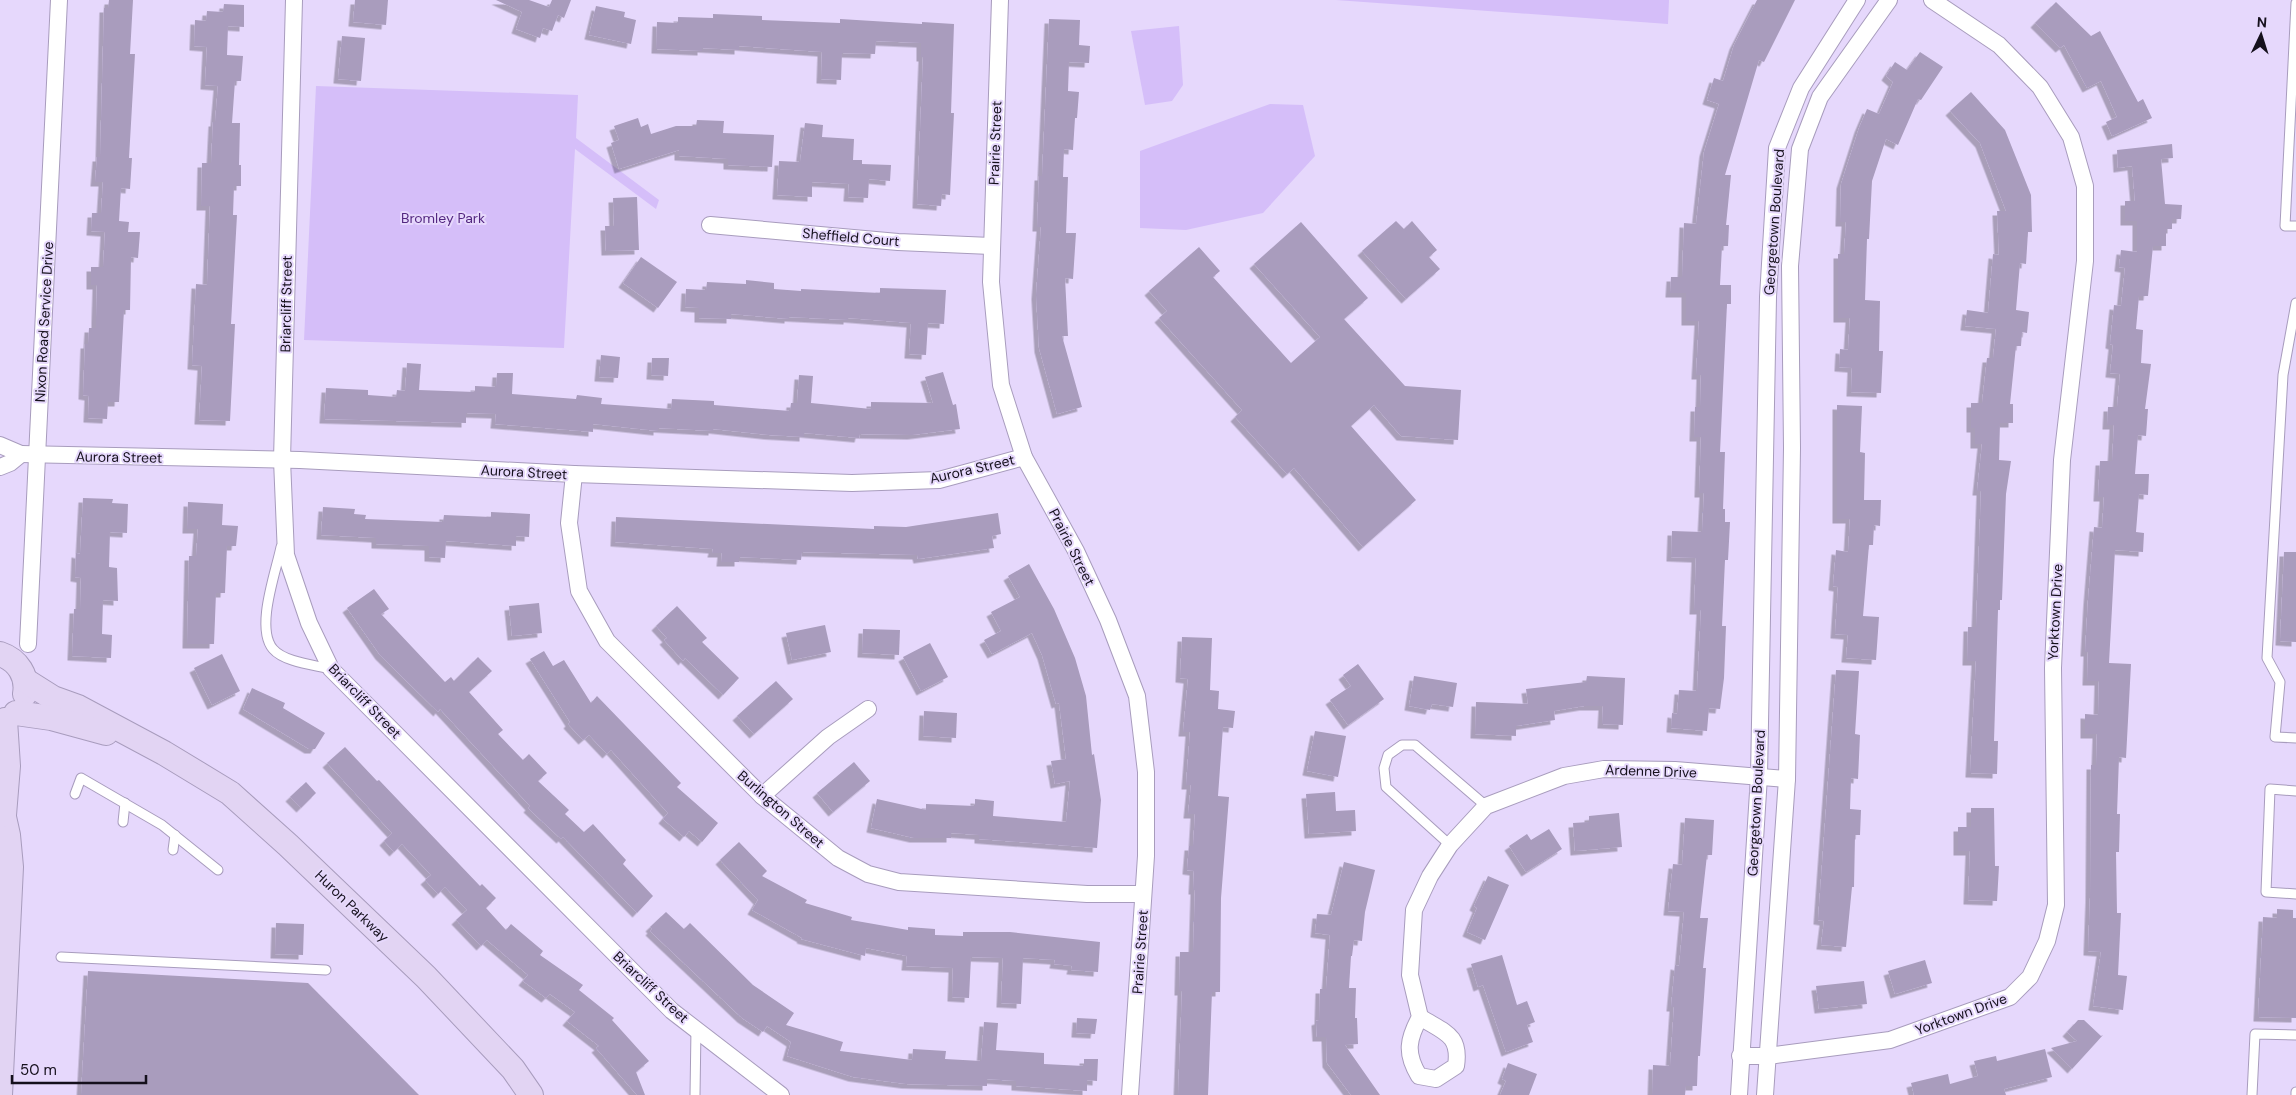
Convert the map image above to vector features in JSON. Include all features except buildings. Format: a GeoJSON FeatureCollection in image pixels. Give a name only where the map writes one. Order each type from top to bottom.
{"type":"FeatureCollection","features":[{"type":"Feature","properties":{"kind":"main road"},"geometry":{"type":"LineString","coordinates":[[0,654],[15,662],[22,670],[26,681],[23,704],[7,718],[8,766],[2,807],[11,867],[0,1095]]}},
{"type":"Feature","properties":{"kind":"main road","name":"Huron Parkway"},"geometry":{"type":"LineString","coordinates":[[26,681],[51,697],[78,707],[150,746],[230,793],[288,845],[426,977],[513,1069],[531,1095]]}},
{"type":"Feature","properties":{"kind":"main road","name":"Huron Parkway"},"geometry":{"type":"LineString","coordinates":[[7,718],[51,718],[150,746]]}},
{"type":"Feature","properties":{"kind":"street","name":"Nixon Road Service Drive"},"geometry":{"type":"LineString","coordinates":[[28,644],[29,455],[59,0]]}},
{"type":"Feature","properties":{"kind":"street","name":"Briarcliff Street"},"geometry":{"type":"LineString","coordinates":[[294,0],[282,460],[286,555],[309,623],[331,669],[665,1004],[782,1095]]}},
{"type":"Feature","properties":{"kind":"street","name":"Prairie Street"},"geometry":{"type":"LineString","coordinates":[[1000,0],[991,282],[1001,385],[1024,457],[1076,551],[1108,620],[1137,696],[1146,772],[1146,856],[1130,1095]]}},
{"type":"Feature","properties":{"kind":"street","name":"Georgetown Boulevard"},"geometry":{"type":"LineString","coordinates":[[1739,1095],[1759,776],[1768,335],[1777,148],[1801,88],[1857,0]]}},
{"type":"Feature","properties":{"kind":"street","name":"Georgetown Boulevard"},"geometry":{"type":"LineString","coordinates":[[1765,1095],[1787,779],[1791,511],[1790,266],[1800,149],[1820,98],[1888,0]]}},
{"type":"Feature","properties":{"kind":"street","name":"Yorktown Drive"},"geometry":{"type":"LineString","coordinates":[[1740,1056],[1768,1056],[1890,1040],[2010,997],[2030,977],[2047,941],[2056,905],[2053,668],[2062,460],[2086,261],[2084,186],[2071,136],[2040,87],[1999,45],[1932,0]]}},
{"type":"Feature","properties":{"kind":"street"},"geometry":{"type":"LineString","coordinates":[[1792,110],[1811,121]]}},
{"type":"Feature","properties":{"kind":"street","name":"Sheffield Court"},"geometry":{"type":"LineString","coordinates":[[710,225],[898,242],[991,246]]}},
{"type":"Feature","properties":{"kind":"street"},"geometry":{"type":"LineString","coordinates":[[1768,335],[1791,336]]}},
{"type":"Feature","properties":{"kind":"street","name":"Aurora Street"},"geometry":{"type":"LineString","coordinates":[[0,444],[29,455],[282,460],[574,474],[852,483],[939,480],[1024,457]]}},
{"type":"Feature","properties":{"kind":"street"},"geometry":{"type":"LineString","coordinates":[[0,466],[29,455]]}},
{"type":"Feature","properties":{"kind":"street","name":"Burlington Street"},"geometry":{"type":"LineString","coordinates":[[574,474],[570,522],[579,591],[607,641],[762,796],[838,858],[868,874],[899,882],[1087,894],[1144,894]]}},
{"type":"Feature","properties":{"kind":"street"},"geometry":{"type":"LineString","coordinates":[[1764,510],[1791,511]]}},
{"type":"Feature","properties":{"kind":"street"},"geometry":{"type":"LineString","coordinates":[[762,796],[828,737],[868,709]]}},
{"type":"Feature","properties":{"kind":"street","name":"Ardenne Drive"},"geometry":{"type":"LineString","coordinates":[[1420,1017],[1410,975],[1414,910],[1430,876],[1450,845],[1486,806],[1564,776],[1604,768],[1675,770],[1787,779]]}},
{"type":"Feature","properties":{"kind":"lane"},"geometry":{"type":"LineString","coordinates":[[2296,3],[2285,226],[2296,226]]}},
{"type":"Feature","properties":{"kind":"lane"},"geometry":{"type":"LineString","coordinates":[[2296,303],[2294,325],[2283,375],[2267,658],[2280,682],[2276,737],[2296,738]]}},
{"type":"Feature","properties":{"kind":"lane"},"geometry":{"type":"LineString","coordinates":[[285,532],[267,608],[265,634],[273,649],[292,660],[331,669]]}},
{"type":"Feature","properties":{"kind":"lane"},"geometry":{"type":"LineString","coordinates":[[1450,845],[1386,787],[1384,768],[1388,755],[1402,745],[1415,745],[1486,806]]}},
{"type":"Feature","properties":{"kind":"lane"},"geometry":{"type":"LineString","coordinates":[[75,794],[81,778],[175,835],[218,870]]}},
{"type":"Feature","properties":{"kind":"lane"},"geometry":{"type":"LineString","coordinates":[[2296,791],[2270,790],[2266,892],[2296,894]]}},
{"type":"Feature","properties":{"kind":"lane"},"geometry":{"type":"LineString","coordinates":[[123,822],[125,803]]}},
{"type":"Feature","properties":{"kind":"lane"},"geometry":{"type":"LineString","coordinates":[[173,850],[175,835]]}},
{"type":"Feature","properties":{"kind":"lane"},"geometry":{"type":"LineString","coordinates":[[61,957],[326,970]]}},
{"type":"Feature","properties":{"kind":"lane"},"geometry":{"type":"LineString","coordinates":[[695,1095],[696,1029]]}},
{"type":"Feature","properties":{"kind":"lane"},"geometry":{"type":"LineString","coordinates":[[2252,1095],[2255,1034],[2296,1035]]}},
{"type":"Feature","properties":{"kind":"green space"},"geometry":{"type":"Polygon","coordinates":[[[1336,0],[1669,0],[1668,24],[1336,0]]]}},
{"type":"Feature","properties":{"kind":"green space"},"geometry":{"type":"Polygon","coordinates":[[[1179,26],[1183,85],[1172,101],[1145,105],[1131,31],[1179,26]]]}},
{"type":"Feature","properties":{"kind":"green space","name":"Bromley Park"},"geometry":{"type":"Polygon","coordinates":[[[316,86],[578,95],[576,138],[659,200],[656,209],[575,149],[564,348],[304,340],[316,86]]]}},
{"type":"Feature","properties":{"kind":"green space"},"geometry":{"type":"Polygon","coordinates":[[[1270,104],[1303,105],[1315,156],[1263,213],[1186,230],[1140,228],[1140,151],[1270,104]]]}}]}
